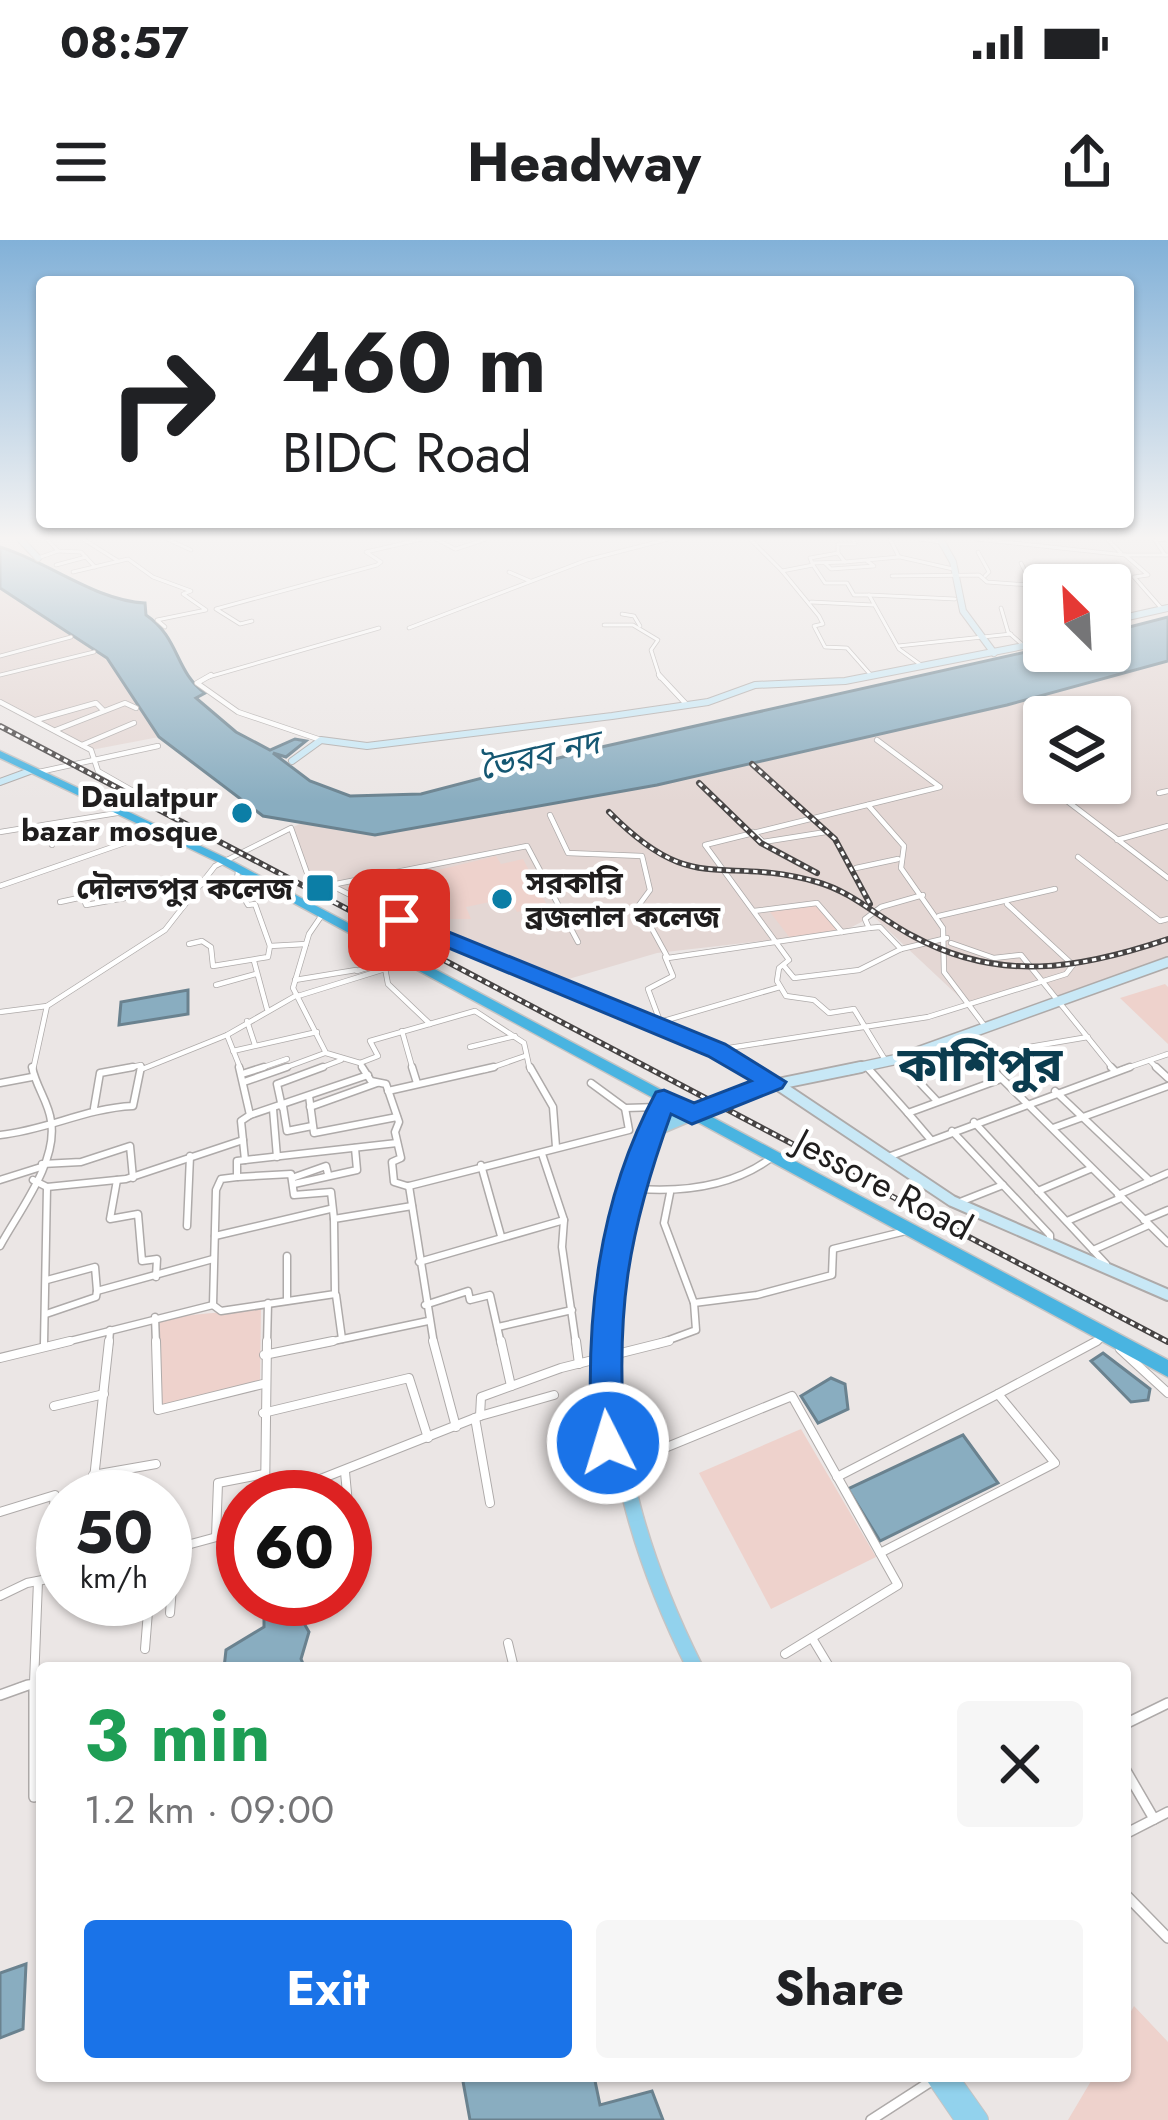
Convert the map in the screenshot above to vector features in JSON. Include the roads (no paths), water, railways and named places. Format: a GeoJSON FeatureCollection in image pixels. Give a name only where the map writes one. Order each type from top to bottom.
{"type":"FeatureCollection","features":[{"type":"Feature","properties":{"kind":"highway","name":"Jessore Road"},"geometry":{"type":"LineString","coordinates":[[0,756],[223,862],[320,914],[387,961],[692,1114],[1168,1370]]}},
{"type":"Feature","properties":{"kind":"highway","name":"Jessore Road"},"geometry":{"type":"LineString","coordinates":[[35,772],[223,862],[311,915],[320,914]]}},
{"type":"Feature","properties":{"kind":"main road"},"geometry":{"type":"LineString","coordinates":[[664,1103],[631,1187],[611,1262],[606,1426],[620,1502],[687,1662]]}},
{"type":"Feature","properties":{"kind":"main road"},"geometry":{"type":"LineString","coordinates":[[688,1662],[647,1563],[620,1466],[605,1359],[615,1263],[635,1189],[658,1129],[692,1114]]}},
{"type":"Feature","properties":{"kind":"main road"},"geometry":{"type":"LineString","coordinates":[[940,2082],[966,2120]]}},
{"type":"Feature","properties":{"kind":"main road"},"geometry":{"type":"LineString","coordinates":[[951,2082],[978,2120]]}},
{"type":"Feature","properties":{"kind":"street"},"geometry":{"type":"LineString","coordinates":[[620,627],[641,629],[658,640],[651,650],[661,680],[687,706]]}},
{"type":"Feature","properties":{"kind":"street"},"geometry":{"type":"LineString","coordinates":[[814,627],[819,641],[847,648],[870,674]]}},
{"type":"Feature","properties":{"kind":"street"},"geometry":{"type":"LineString","coordinates":[[886,627],[898,646],[924,668]]}},
{"type":"Feature","properties":{"kind":"street"},"geometry":{"type":"LineString","coordinates":[[974,627],[994,653]]}},
{"type":"Feature","properties":{"kind":"street"},"geometry":{"type":"LineString","coordinates":[[1008,627],[1023,645]]}},
{"type":"Feature","properties":{"kind":"street"},"geometry":{"type":"LineString","coordinates":[[379,628],[299,652],[246,659],[197,683],[209,695],[264,723],[321,740],[367,746],[687,706],[755,685],[845,682],[1023,646]]}},
{"type":"Feature","properties":{"kind":"street"},"geometry":{"type":"LineString","coordinates":[[898,646],[1011,634]]}},
{"type":"Feature","properties":{"kind":"street"},"geometry":{"type":"LineString","coordinates":[[0,656],[70,638]]}},
{"type":"Feature","properties":{"kind":"street"},"geometry":{"type":"LineString","coordinates":[[0,675],[94,652]]}},
{"type":"Feature","properties":{"kind":"street"},"geometry":{"type":"LineString","coordinates":[[0,702],[82,745],[96,757],[103,774],[157,804]]}},
{"type":"Feature","properties":{"kind":"street"},"geometry":{"type":"LineString","coordinates":[[56,730],[125,703],[136,708]]}},
{"type":"Feature","properties":{"kind":"street"},"geometry":{"type":"LineString","coordinates":[[37,720],[96,704],[103,710]]}},
{"type":"Feature","properties":{"kind":"street"},"geometry":{"type":"LineString","coordinates":[[82,745],[134,723]]}},
{"type":"Feature","properties":{"kind":"street"},"geometry":{"type":"LineString","coordinates":[[292,761],[321,740]]}},
{"type":"Feature","properties":{"kind":"street"},"geometry":{"type":"LineString","coordinates":[[877,740],[940,787],[705,845],[789,960],[780,987],[790,1000],[814,1000],[830,1013],[854,1009],[892,1058],[937,1101]]}},
{"type":"Feature","properties":{"kind":"street"},"geometry":{"type":"LineString","coordinates":[[0,782],[158,746]]}},
{"type":"Feature","properties":{"kind":"street"},"geometry":{"type":"LineString","coordinates":[[1159,793],[1168,791]]}},
{"type":"Feature","properties":{"kind":"street"},"geometry":{"type":"LineString","coordinates":[[1072,804],[1168,878]]}},
{"type":"Feature","properties":{"kind":"street"},"geometry":{"type":"LineString","coordinates":[[868,805],[904,846],[898,860]]}},
{"type":"Feature","properties":{"kind":"street"},"geometry":{"type":"LineString","coordinates":[[0,832],[117,814]]}},
{"type":"Feature","properties":{"kind":"street"},"geometry":{"type":"LineString","coordinates":[[550,815],[568,854],[642,856],[650,890],[639,905],[673,976],[648,989],[661,1025]]}},
{"type":"Feature","properties":{"kind":"street"},"geometry":{"type":"LineString","coordinates":[[52,845],[64,821]]}},
{"type":"Feature","properties":{"kind":"street"},"geometry":{"type":"LineString","coordinates":[[1118,840],[1168,826]]}},
{"type":"Feature","properties":{"kind":"street"},"geometry":{"type":"LineString","coordinates":[[0,1012],[47,1006],[156,937],[212,868],[291,827],[307,873],[429,934],[716,1050],[957,1203],[1168,1295]]}},
{"type":"Feature","properties":{"kind":"street"},"geometry":{"type":"LineString","coordinates":[[0,886],[156,832]]}},
{"type":"Feature","properties":{"kind":"street"},"geometry":{"type":"LineString","coordinates":[[753,832],[763,842],[826,832]]}},
{"type":"Feature","properties":{"kind":"street"},"geometry":{"type":"LineString","coordinates":[[332,885],[526,846],[578,942]]}},
{"type":"Feature","properties":{"kind":"street"},"geometry":{"type":"LineString","coordinates":[[1078,857],[1160,921],[1168,919]]}},
{"type":"Feature","properties":{"kind":"street"},"geometry":{"type":"LineString","coordinates":[[856,868],[898,860]]}},
{"type":"Feature","properties":{"kind":"street"},"geometry":{"type":"LineString","coordinates":[[898,860],[939,916],[948,940],[944,972],[984,1025]]}},
{"type":"Feature","properties":{"kind":"street"},"geometry":{"type":"LineString","coordinates":[[189,944],[202,941],[211,947],[213,966],[268,958],[270,946],[255,904],[248,905],[239,894],[238,872]]}},
{"type":"Feature","properties":{"kind":"street"},"geometry":{"type":"LineString","coordinates":[[60,902],[83,897],[86,905],[203,884]]}},
{"type":"Feature","properties":{"kind":"street"},"geometry":{"type":"LineString","coordinates":[[939,916],[1007,904],[1054,889]]}},
{"type":"Feature","properties":{"kind":"street"},"geometry":{"type":"LineString","coordinates":[[869,928],[865,919],[881,907],[923,895]]}},
{"type":"Feature","properties":{"kind":"street"},"geometry":{"type":"LineString","coordinates":[[754,911],[818,903],[842,932]]}},
{"type":"Feature","properties":{"kind":"street"},"geometry":{"type":"LineString","coordinates":[[716,1050],[970,1007],[1066,974],[1072,964],[1007,904]]}},
{"type":"Feature","properties":{"kind":"street"},"geometry":{"type":"LineString","coordinates":[[320,914],[295,980],[326,1053]]}},
{"type":"Feature","properties":{"kind":"street"},"geometry":{"type":"LineString","coordinates":[[665,957],[869,928],[880,928],[901,949]]}},
{"type":"Feature","properties":{"kind":"street"},"geometry":{"type":"LineString","coordinates":[[784,966],[794,978],[828,977],[865,969],[866,963],[901,949],[948,940],[994,958],[1021,955],[1115,1071]]}},
{"type":"Feature","properties":{"kind":"street"},"geometry":{"type":"LineString","coordinates":[[270,946],[306,944]]}},
{"type":"Feature","properties":{"kind":"street"},"geometry":{"type":"LineString","coordinates":[[254,960],[267,1009]]}},
{"type":"Feature","properties":{"kind":"street"},"geometry":{"type":"LineString","coordinates":[[94,1108],[100,1073],[141,1065],[226,1035],[267,1009],[387,961],[388,984],[430,1025]]}},
{"type":"Feature","properties":{"kind":"street"},"geometry":{"type":"LineString","coordinates":[[959,1035],[1164,963]]}},
{"type":"Feature","properties":{"kind":"street"},"geometry":{"type":"LineString","coordinates":[[295,980],[358,973]]}},
{"type":"Feature","properties":{"kind":"street"},"geometry":{"type":"LineString","coordinates":[[216,985],[256,974]]}},
{"type":"Feature","properties":{"kind":"street"},"geometry":{"type":"LineString","coordinates":[[661,1025],[780,987]]}},
{"type":"Feature","properties":{"kind":"street"},"geometry":{"type":"LineString","coordinates":[[692,1114],[774,1085],[892,1058],[1059,999]]}},
{"type":"Feature","properties":{"kind":"street"},"geometry":{"type":"LineString","coordinates":[[243,1078],[326,1053],[360,1063],[378,1056],[370,1041],[430,1025],[474,1004],[518,1036],[553,1107],[556,1147]]}},
{"type":"Feature","properties":{"kind":"street"},"geometry":{"type":"LineString","coordinates":[[0,1246],[3,1226],[53,1145],[53,1125],[33,1077],[33,1047],[47,1006]]}},
{"type":"Feature","properties":{"kind":"street"},"geometry":{"type":"LineString","coordinates":[[247,1021],[255,1045]]}},
{"type":"Feature","properties":{"kind":"street"},"geometry":{"type":"LineString","coordinates":[[233,1051],[317,1031]]}},
{"type":"Feature","properties":{"kind":"street"},"geometry":{"type":"LineString","coordinates":[[402,1031],[417,1083]]}},
{"type":"Feature","properties":{"kind":"street"},"geometry":{"type":"LineString","coordinates":[[226,1035],[243,1078],[250,1115]]}},
{"type":"Feature","properties":{"kind":"street"},"geometry":{"type":"LineString","coordinates":[[959,1035],[1168,1243]]}},
{"type":"Feature","properties":{"kind":"street"},"geometry":{"type":"LineString","coordinates":[[470,1047],[518,1036]]}},
{"type":"Feature","properties":{"kind":"street"},"geometry":{"type":"LineString","coordinates":[[985,1063],[1029,1047],[1088,1037]]}},
{"type":"Feature","properties":{"kind":"street"},"geometry":{"type":"LineString","coordinates":[[914,1076],[976,1054]]}},
{"type":"Feature","properties":{"kind":"street"},"geometry":{"type":"LineString","coordinates":[[888,1156],[1024,1102],[1168,1054]]}},
{"type":"Feature","properties":{"kind":"street"},"geometry":{"type":"LineString","coordinates":[[388,1091],[466,1076],[525,1055]]}},
{"type":"Feature","properties":{"kind":"street"},"geometry":{"type":"LineString","coordinates":[[243,1078],[287,1059]]}},
{"type":"Feature","properties":{"kind":"street"},"geometry":{"type":"LineString","coordinates":[[313,1126],[287,1131],[277,1084],[341,1060]]}},
{"type":"Feature","properties":{"kind":"street"},"geometry":{"type":"LineString","coordinates":[[1052,1129],[1166,1076],[1150,1061]]}},
{"type":"Feature","properties":{"kind":"street"},"geometry":{"type":"LineString","coordinates":[[360,1063],[388,1091],[397,1117],[401,1158],[392,1162],[394,1182],[409,1186],[629,1130],[625,1108],[591,1083]]}},
{"type":"Feature","properties":{"kind":"street"},"geometry":{"type":"LineString","coordinates":[[0,1135],[53,1125],[94,1108],[133,1106],[141,1065]]}},
{"type":"Feature","properties":{"kind":"street"},"geometry":{"type":"LineString","coordinates":[[865,1065],[932,1140]]}},
{"type":"Feature","properties":{"kind":"street"},"geometry":{"type":"LineString","coordinates":[[245,1160],[241,1121],[368,1075]]}},
{"type":"Feature","properties":{"kind":"street"},"geometry":{"type":"LineString","coordinates":[[0,1083],[33,1077]]}},
{"type":"Feature","properties":{"kind":"street"},"geometry":{"type":"LineString","coordinates":[[299,1078],[308,1096],[314,1133],[397,1117]]}},
{"type":"Feature","properties":{"kind":"street"},"geometry":{"type":"LineString","coordinates":[[908,1112],[1001,1079]]}},
{"type":"Feature","properties":{"kind":"street"},"geometry":{"type":"LineString","coordinates":[[310,1107],[378,1082]]}},
{"type":"Feature","properties":{"kind":"street"},"geometry":{"type":"LineString","coordinates":[[335,1086],[340,1098]]}},
{"type":"Feature","properties":{"kind":"street"},"geometry":{"type":"LineString","coordinates":[[1055,1091],[1150,1181]]}},
{"type":"Feature","properties":{"kind":"street"},"geometry":{"type":"LineString","coordinates":[[625,1108],[664,1103]]}},
{"type":"Feature","properties":{"kind":"street"},"geometry":{"type":"LineString","coordinates":[[277,1157],[280,1107]]}},
{"type":"Feature","properties":{"kind":"street"},"geometry":{"type":"LineString","coordinates":[[974,1122],[1115,1274]]}},
{"type":"Feature","properties":{"kind":"street"},"geometry":{"type":"LineString","coordinates":[[952,1131],[1051,1235],[1050,1244]]}},
{"type":"Feature","properties":{"kind":"street"},"geometry":{"type":"LineString","coordinates":[[33,1180],[47,1187],[133,1178],[243,1140]]}},
{"type":"Feature","properties":{"kind":"street"},"geometry":{"type":"LineString","coordinates":[[237,1177],[237,1161],[397,1143]]}},
{"type":"Feature","properties":{"kind":"street"},"geometry":{"type":"LineString","coordinates":[[0,1180],[130,1146],[133,1178]]}},
{"type":"Feature","properties":{"kind":"street"},"geometry":{"type":"LineString","coordinates":[[213,1305],[216,1190],[221,1179],[292,1181],[357,1170],[355,1148]]}},
{"type":"Feature","properties":{"kind":"street"},"geometry":{"type":"LineString","coordinates":[[542,1154],[564,1220],[562,1247],[579,1364]]}},
{"type":"Feature","properties":{"kind":"street"},"geometry":{"type":"LineString","coordinates":[[188,1226],[190,1156]]}},
{"type":"Feature","properties":{"kind":"street"},"geometry":{"type":"LineString","coordinates":[[635,1189],[670,1191],[757,1172],[771,1158]]}},
{"type":"Feature","properties":{"kind":"street"},"geometry":{"type":"LineString","coordinates":[[481,1165],[487,1201],[502,1237]]}},
{"type":"Feature","properties":{"kind":"street"},"geometry":{"type":"LineString","coordinates":[[1038,1191],[1091,1169]]}},
{"type":"Feature","properties":{"kind":"street"},"geometry":{"type":"LineString","coordinates":[[1066,1221],[1168,1173]]}},
{"type":"Feature","properties":{"kind":"street"},"geometry":{"type":"LineString","coordinates":[[117,1180],[110,1220],[138,1214],[142,1262],[158,1259],[156,1277]]}},
{"type":"Feature","properties":{"kind":"street"},"geometry":{"type":"LineString","coordinates":[[292,1181],[294,1195],[331,1192],[335,1294],[342,1339]]}},
{"type":"Feature","properties":{"kind":"street"},"geometry":{"type":"LineString","coordinates":[[957,1203],[1003,1185]]}},
{"type":"Feature","properties":{"kind":"street"},"geometry":{"type":"LineString","coordinates":[[409,1186],[428,1321],[455,1427]]}},
{"type":"Feature","properties":{"kind":"street"},"geometry":{"type":"LineString","coordinates":[[44,1344],[47,1187]]}},
{"type":"Feature","properties":{"kind":"street"},"geometry":{"type":"LineString","coordinates":[[490,1503],[478,1417],[481,1397],[693,1333],[694,1303],[664,1223],[670,1191]]}},
{"type":"Feature","properties":{"kind":"street"},"geometry":{"type":"LineString","coordinates":[[334,1219],[412,1205]]}},
{"type":"Feature","properties":{"kind":"street"},"geometry":{"type":"LineString","coordinates":[[215,1236],[330,1209]]}},
{"type":"Feature","properties":{"kind":"street"},"geometry":{"type":"LineString","coordinates":[[1093,1250],[1168,1210]]}},
{"type":"Feature","properties":{"kind":"street"},"geometry":{"type":"LineString","coordinates":[[419,1262],[564,1220]]}},
{"type":"Feature","properties":{"kind":"street"},"geometry":{"type":"LineString","coordinates":[[694,1303],[758,1295],[832,1275],[832,1249],[910,1231]]}},
{"type":"Feature","properties":{"kind":"street"},"geometry":{"type":"LineString","coordinates":[[286,1256],[286,1300]]}},
{"type":"Feature","properties":{"kind":"street"},"geometry":{"type":"LineString","coordinates":[[97,1291],[214,1259]]}},
{"type":"Feature","properties":{"kind":"street"},"geometry":{"type":"LineString","coordinates":[[46,1314],[96,1297],[97,1291],[95,1267],[47,1280]]}},
{"type":"Feature","properties":{"kind":"street"},"geometry":{"type":"LineString","coordinates":[[425,1305],[468,1291],[470,1300],[490,1294],[511,1386]]}},
{"type":"Feature","properties":{"kind":"street"},"geometry":{"type":"LineString","coordinates":[[0,1358],[213,1305],[221,1311],[335,1294]]}},
{"type":"Feature","properties":{"kind":"street"},"geometry":{"type":"LineString","coordinates":[[265,1470],[268,1304]]}},
{"type":"Feature","properties":{"kind":"street"},"geometry":{"type":"LineString","coordinates":[[498,1327],[572,1310]]}},
{"type":"Feature","properties":{"kind":"street"},"geometry":{"type":"LineString","coordinates":[[155,1317],[158,1410],[263,1384]]}},
{"type":"Feature","properties":{"kind":"street"},"geometry":{"type":"LineString","coordinates":[[264,1355],[428,1321]]}},
{"type":"Feature","properties":{"kind":"street"},"geometry":{"type":"LineString","coordinates":[[95,1470],[110,1330]]}},
{"type":"Feature","properties":{"kind":"street"},"geometry":{"type":"LineString","coordinates":[[837,1477],[1110,1339],[1130,1363],[1168,1393]]}},
{"type":"Feature","properties":{"kind":"street"},"geometry":{"type":"LineString","coordinates":[[263,1413],[409,1378],[428,1438]]}},
{"type":"Feature","properties":{"kind":"street"},"geometry":{"type":"LineString","coordinates":[[54,1406],[104,1394]]}},
{"type":"Feature","properties":{"kind":"street"},"geometry":{"type":"LineString","coordinates":[[880,1553],[1055,1462],[998,1394]]}},
{"type":"Feature","properties":{"kind":"street"},"geometry":{"type":"LineString","coordinates":[[349,1470],[478,1417],[554,1395]]}},
{"type":"Feature","properties":{"kind":"street"},"geometry":{"type":"LineString","coordinates":[[620,1466],[792,1396],[898,1585],[785,1654]]}},
{"type":"Feature","properties":{"kind":"street"},"geometry":{"type":"LineString","coordinates":[[122,1470],[156,1464]]}},
{"type":"Feature","properties":{"kind":"street"},"geometry":{"type":"LineString","coordinates":[[0,1512],[36,1501]]}},
{"type":"Feature","properties":{"kind":"street"},"geometry":{"type":"LineString","coordinates":[[192,1544],[216,1537]]}},
{"type":"Feature","properties":{"kind":"street"},"geometry":{"type":"LineString","coordinates":[[0,1596],[36,1583]]}},
{"type":"Feature","properties":{"kind":"street"},"geometry":{"type":"LineString","coordinates":[[34,1797],[39,1626]]}},
{"type":"Feature","properties":{"kind":"street"},"geometry":{"type":"LineString","coordinates":[[145,1649],[147,1626]]}},
{"type":"Feature","properties":{"kind":"street"},"geometry":{"type":"LineString","coordinates":[[812,1638],[826,1662]]}},
{"type":"Feature","properties":{"kind":"street"},"geometry":{"type":"LineString","coordinates":[[508,1643],[513,1662]]}},
{"type":"Feature","properties":{"kind":"street"},"geometry":{"type":"LineString","coordinates":[[0,1695],[34,1683]]}},
{"type":"Feature","properties":{"kind":"street"},"geometry":{"type":"LineString","coordinates":[[1131,1721],[1168,1702]]}},
{"type":"Feature","properties":{"kind":"street"},"geometry":{"type":"LineString","coordinates":[[1131,1779],[1154,1819]]}},
{"type":"Feature","properties":{"kind":"street"},"geometry":{"type":"LineString","coordinates":[[1131,1831],[1168,1812]]}},
{"type":"Feature","properties":{"kind":"street"},"geometry":{"type":"LineString","coordinates":[[1131,1900],[1168,1938]]}},
{"type":"Feature","properties":{"kind":"street"},"geometry":{"type":"LineString","coordinates":[[871,2120],[927,2082]]}},
{"type":"Feature","properties":{"kind":"water","name":"ভৈরব নদ"},"geometry":{"type":"Polygon","coordinates":[[[59,627],[159,627],[188,675],[205,693],[196,698],[236,732],[270,750],[295,739],[306,741],[286,757],[273,753],[310,781],[350,796],[421,794],[597,748],[1023,653],[1023,672],[1128,672],[1040,696],[1023,696],[1023,701],[1007,705],[657,785],[375,835],[263,816],[159,737],[107,658],[59,627]]]}},
{"type":"Feature","properties":{"kind":"water","name":"ভৈরব নদ"},"geometry":{"type":"Polygon","coordinates":[[[1131,627],[1168,627],[1168,661],[1131,671],[1131,627]]]}},
{"type":"Feature","properties":{"kind":"water"},"geometry":{"type":"Polygon","coordinates":[[[188,990],[188,1014],[119,1025],[121,1002],[188,990]]]}},
{"type":"Feature","properties":{"kind":"water"},"geometry":{"type":"Polygon","coordinates":[[[1103,1353],[1150,1389],[1148,1400],[1131,1402],[1091,1361],[1103,1353]]]}},
{"type":"Feature","properties":{"kind":"water"},"geometry":{"type":"Polygon","coordinates":[[[831,1378],[845,1384],[848,1409],[818,1423],[801,1396],[831,1378]]]}},
{"type":"Feature","properties":{"kind":"water"},"geometry":{"type":"Polygon","coordinates":[[[963,1435],[998,1483],[880,1541],[848,1489],[963,1435]]]}},
{"type":"Feature","properties":{"kind":"water"},"geometry":{"type":"Polygon","coordinates":[[[264,1626],[306,1626],[309,1632],[302,1662],[225,1662],[226,1650],[264,1626]]]}},
{"type":"Feature","properties":{"kind":"water"},"geometry":{"type":"Polygon","coordinates":[[[26,1964],[23,2029],[0,2038],[0,1973],[26,1964]]]}},
{"type":"Feature","properties":{"kind":"water"},"geometry":{"type":"Polygon","coordinates":[[[463,2082],[595,2082],[600,2105],[652,2091],[663,2120],[470,2120],[463,2082]]]}},
{"type":"Feature","properties":{"kind":"railway"},"geometry":{"type":"LineString","coordinates":[[0,726],[1168,1342]]}},
{"type":"Feature","properties":{"kind":"railway"},"geometry":{"type":"LineString","coordinates":[[752,764],[835,839],[870,904]]}},
{"type":"Feature","properties":{"kind":"railway"},"geometry":{"type":"LineString","coordinates":[[699,783],[761,843],[817,873]]}},
{"type":"Feature","properties":{"kind":"railway"},"geometry":{"type":"LineString","coordinates":[[609,812],[664,856],[708,869],[817,882],[843,892],[913,936],[977,961],[1008,966],[1071,964],[1168,939]]}},
{"type":"Feature","properties":{"kind":"place","name":"Daulatpur bazar mosque"},"geometry":{"type":"Point","coordinates":[242,813]}},
{"type":"Feature","properties":{"kind":"place","name":"দৌলতপুর কলেজ"},"geometry":{"type":"Point","coordinates":[320,888]}},
{"type":"Feature","properties":{"kind":"place","name":"সরকারি ব্রজলাল কলেজ"},"geometry":{"type":"Point","coordinates":[502,899]}},
{"type":"Feature","properties":{"kind":"district","name":"কাশিপুর"},"geometry":{"type":"Point","coordinates":[980,1064]}}]}
